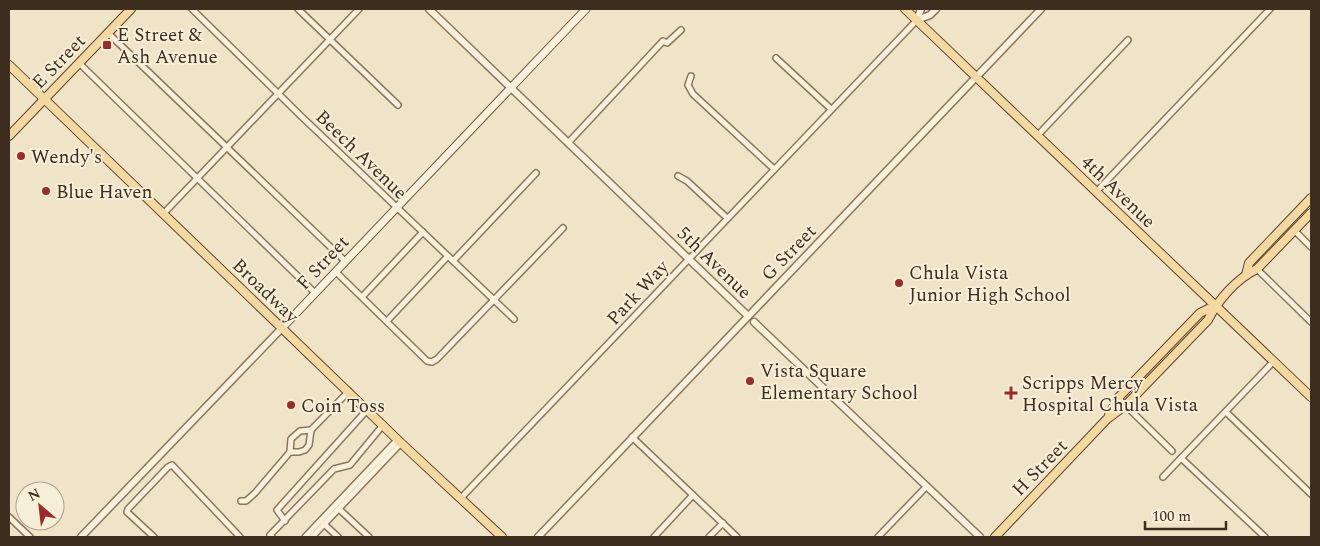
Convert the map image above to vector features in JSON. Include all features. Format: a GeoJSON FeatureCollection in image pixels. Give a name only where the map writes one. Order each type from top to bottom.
{"type":"FeatureCollection","features":[{"type":"Feature","properties":{"kind":"main road","name":"E Street"},"geometry":{"type":"LineString","coordinates":[[9,136],[130,9]]}},
{"type":"Feature","properties":{"kind":"main road","name":"F Street"},"geometry":{"type":"LineString","coordinates":[[282,328],[586,9]]}},
{"type":"Feature","properties":{"kind":"main road","name":"4th Avenue"},"geometry":{"type":"LineString","coordinates":[[905,9],[1311,397]]}},
{"type":"Feature","properties":{"kind":"main road","name":"Broadway"},"geometry":{"type":"LineString","coordinates":[[9,65],[399,441],[502,537]]}},
{"type":"Feature","properties":{"kind":"main road","name":"H Street"},"geometry":{"type":"LineString","coordinates":[[1246,274],[1249,263],[1311,198]]}},
{"type":"Feature","properties":{"kind":"main road","name":"H Street"},"geometry":{"type":"LineString","coordinates":[[995,537],[1107,419],[1126,405],[1208,320],[1216,305],[1246,274],[1257,269],[1311,213]]}},
{"type":"Feature","properties":{"kind":"main road"},"geometry":{"type":"LineString","coordinates":[[1268,257],[1268,250],[1289,228],[1288,222]]}},
{"type":"Feature","properties":{"kind":"main road","name":"H Street"},"geometry":{"type":"LineString","coordinates":[[1107,419],[1118,398],[1200,312],[1216,305]]}},
{"type":"Feature","properties":{"kind":"street","name":"Beech Avenue"},"geometry":{"type":"LineString","coordinates":[[192,9],[514,319]]}},
{"type":"Feature","properties":{"kind":"street"},"geometry":{"type":"LineString","coordinates":[[298,9],[398,105]]}},
{"type":"Feature","properties":{"kind":"street"},"geometry":{"type":"LineString","coordinates":[[164,213],[359,9]]}},
{"type":"Feature","properties":{"kind":"street","name":"5th Avenue"},"geometry":{"type":"LineString","coordinates":[[429,9],[980,537]]}},
{"type":"Feature","properties":{"kind":"street","name":"Park Way"},"geometry":{"type":"LineString","coordinates":[[917,20],[920,9]]}},
{"type":"Feature","properties":{"kind":"street","name":"Park Way"},"geometry":{"type":"LineString","coordinates":[[461,498],[917,20],[930,15],[936,9]]}},
{"type":"Feature","properties":{"kind":"street","name":"G Street"},"geometry":{"type":"LineString","coordinates":[[538,537],[1041,9]]}},
{"type":"Feature","properties":{"kind":"street"},"geometry":{"type":"LineString","coordinates":[[1097,191],[1270,9]]}},
{"type":"Feature","properties":{"kind":"street"},"geometry":{"type":"LineString","coordinates":[[568,143],[663,41],[666,43],[681,30]]}},
{"type":"Feature","properties":{"kind":"street"},"geometry":{"type":"LineString","coordinates":[[108,33],[345,261]]}},
{"type":"Feature","properties":{"kind":"street"},"geometry":{"type":"LineString","coordinates":[[1037,136],[1128,40]]}},
{"type":"Feature","properties":{"kind":"street"},"geometry":{"type":"LineString","coordinates":[[776,58],[831,109]]}},
{"type":"Feature","properties":{"kind":"street"},"geometry":{"type":"LineString","coordinates":[[79,64],[315,293]]}},
{"type":"Feature","properties":{"kind":"street"},"geometry":{"type":"LineString","coordinates":[[691,76],[688,85],[693,94],[774,170]]}},
{"type":"Feature","properties":{"kind":"street"},"geometry":{"type":"LineString","coordinates":[[453,261],[536,173]]}},
{"type":"Feature","properties":{"kind":"street"},"geometry":{"type":"LineString","coordinates":[[678,176],[687,181],[728,218]]}},
{"type":"Feature","properties":{"kind":"street"},"geometry":{"type":"LineString","coordinates":[[336,272],[427,361],[432,362],[563,228]]}},
{"type":"Feature","properties":{"kind":"street"},"geometry":{"type":"LineString","coordinates":[[1294,230],[1311,246]]}},
{"type":"Feature","properties":{"kind":"street"},"geometry":{"type":"LineString","coordinates":[[362,297],[423,232]]}},
{"type":"Feature","properties":{"kind":"street"},"geometry":{"type":"LineString","coordinates":[[387,320],[448,256]]}},
{"type":"Feature","properties":{"kind":"street"},"geometry":{"type":"LineString","coordinates":[[1257,269],[1311,322]]}},
{"type":"Feature","properties":{"kind":"street","name":"F Street"},"geometry":{"type":"LineString","coordinates":[[81,537],[282,328]]}},
{"type":"Feature","properties":{"kind":"street"},"geometry":{"type":"LineString","coordinates":[[1163,477],[1273,362]]}},
{"type":"Feature","properties":{"kind":"street"},"geometry":{"type":"LineString","coordinates":[[290,452],[305,450],[310,444],[312,430],[349,391]]}},
{"type":"Feature","properties":{"kind":"street"},"geometry":{"type":"LineString","coordinates":[[1118,398],[1172,450]]}},
{"type":"Feature","properties":{"kind":"street"},"geometry":{"type":"LineString","coordinates":[[285,521],[277,510],[367,410]]}},
{"type":"Feature","properties":{"kind":"street"},"geometry":{"type":"LineString","coordinates":[[1226,412],[1311,494]]}},
{"type":"Feature","properties":{"kind":"street"},"geometry":{"type":"LineString","coordinates":[[272,537],[270,535],[334,468],[350,465],[383,425]]}},
{"type":"Feature","properties":{"kind":"street"},"geometry":{"type":"LineString","coordinates":[[242,501],[246,501],[255,494],[290,452],[291,439],[300,431],[312,430]]}},
{"type":"Feature","properties":{"kind":"street"},"geometry":{"type":"LineString","coordinates":[[632,437],[737,537]]}},
{"type":"Feature","properties":{"kind":"street"},"geometry":{"type":"LineString","coordinates":[[312,537],[399,441]]}},
{"type":"Feature","properties":{"kind":"street"},"geometry":{"type":"LineString","coordinates":[[305,537],[399,441]]}},
{"type":"Feature","properties":{"kind":"street"},"geometry":{"type":"LineString","coordinates":[[1181,458],[1265,537]]}},
{"type":"Feature","properties":{"kind":"street"},"geometry":{"type":"LineString","coordinates":[[154,537],[127,512],[168,467],[172,465],[240,537]]}},
{"type":"Feature","properties":{"kind":"street"},"geometry":{"type":"LineString","coordinates":[[878,537],[927,486]]}},
{"type":"Feature","properties":{"kind":"street"},"geometry":{"type":"LineString","coordinates":[[654,537],[693,495]]}},
{"type":"Feature","properties":{"kind":"street"},"geometry":{"type":"LineString","coordinates":[[339,509],[368,537]]}},
{"type":"Feature","properties":{"kind":"street"},"geometry":{"type":"LineString","coordinates":[[9,517],[30,537]]}},
{"type":"Feature","properties":{"kind":"street"},"geometry":{"type":"LineString","coordinates":[[709,537],[723,523]]}},
{"type":"Feature","properties":{"kind":"street"},"geometry":{"type":"LineString","coordinates":[[324,524],[338,537]]}},
{"type":"Feature","properties":{"kind":"place","name":"E Street & Ash Avenue"},"geometry":{"type":"Point","coordinates":[107,45]}},
{"type":"Feature","properties":{"kind":"place","name":"Wendy's"},"geometry":{"type":"Point","coordinates":[21,156]}},
{"type":"Feature","properties":{"kind":"place","name":"Blue Haven"},"geometry":{"type":"Point","coordinates":[46,191]}},
{"type":"Feature","properties":{"kind":"place","name":"Chula Vista Junior High School"},"geometry":{"type":"Point","coordinates":[899,283]}},
{"type":"Feature","properties":{"kind":"place","name":"Vista Square Elementary School"},"geometry":{"type":"Point","coordinates":[750,381]}},
{"type":"Feature","properties":{"kind":"place","name":"Scripps Mercy Hospital Chula Vista"},"geometry":{"type":"Point","coordinates":[1011,393]}},
{"type":"Feature","properties":{"kind":"place","name":"Coin Toss"},"geometry":{"type":"Point","coordinates":[291,405]}}]}
